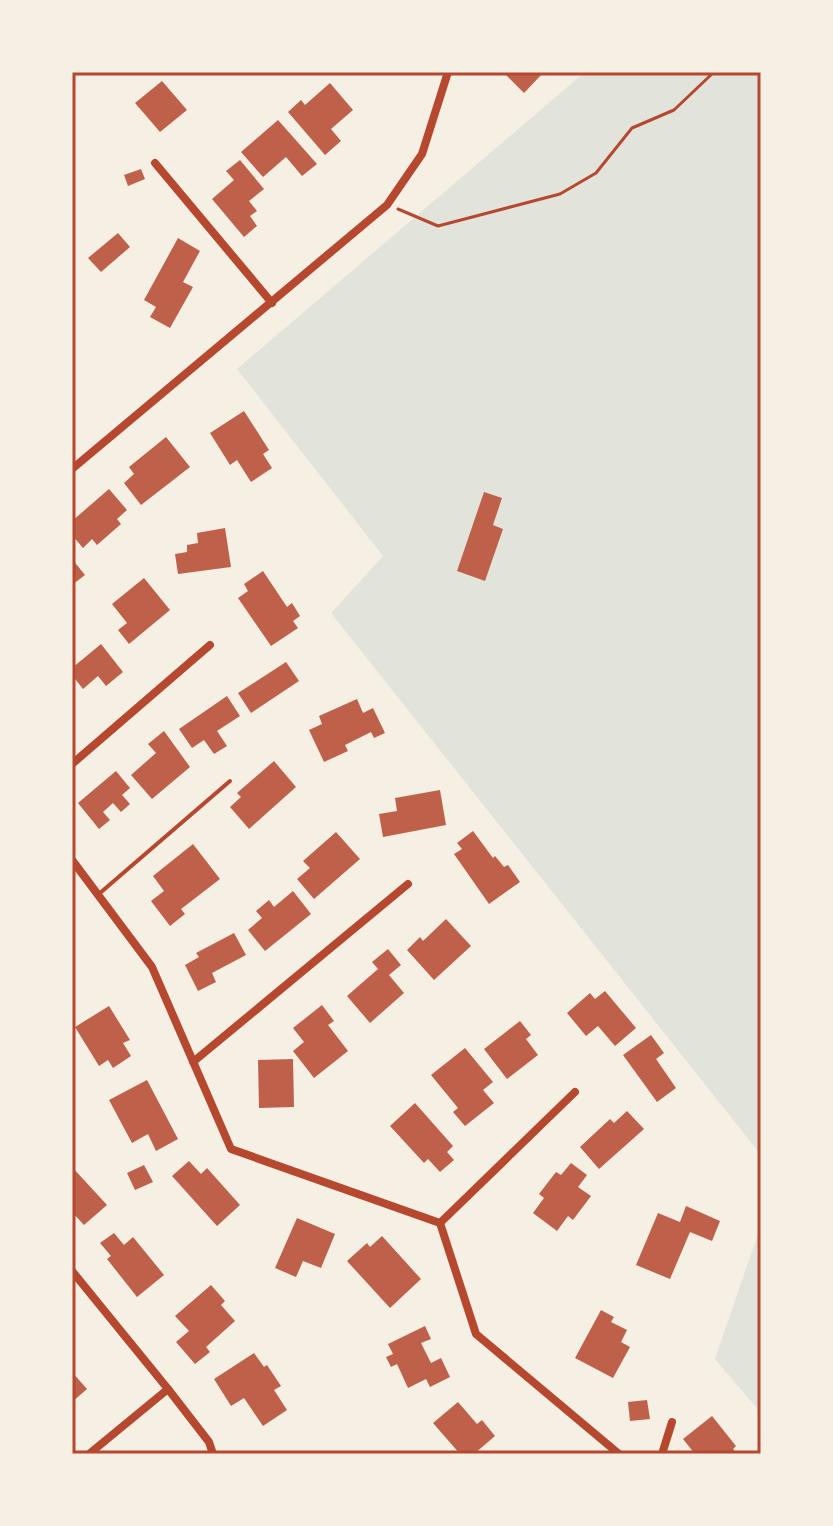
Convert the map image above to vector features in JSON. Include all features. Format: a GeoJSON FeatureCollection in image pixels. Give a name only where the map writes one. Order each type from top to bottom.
{"type":"FeatureCollection","features":[{"type":"Feature","properties":{"kind":"street"},"geometry":{"type":"LineString","coordinates":[[72,469],[387,205],[422,154],[448,72]]}},
{"type":"Feature","properties":{"kind":"street"},"geometry":{"type":"LineString","coordinates":[[155,163],[272,303]]}},
{"type":"Feature","properties":{"kind":"street"},"geometry":{"type":"LineString","coordinates":[[72,764],[210,645]]}},
{"type":"Feature","properties":{"kind":"street"},"geometry":{"type":"LineString","coordinates":[[72,860],[152,967],[231,1149],[440,1223]]}},
{"type":"Feature","properties":{"kind":"street"},"geometry":{"type":"LineString","coordinates":[[193,1062],[408,884]]}},
{"type":"Feature","properties":{"kind":"street"},"geometry":{"type":"LineString","coordinates":[[440,1223],[575,1092]]}},
{"type":"Feature","properties":{"kind":"street"},"geometry":{"type":"LineString","coordinates":[[440,1223],[476,1334],[619,1454]]}},
{"type":"Feature","properties":{"kind":"street"},"geometry":{"type":"LineString","coordinates":[[72,1271],[209,1442],[213,1454]]}},
{"type":"Feature","properties":{"kind":"street"},"geometry":{"type":"LineString","coordinates":[[89,1454],[168,1389]]}},
{"type":"Feature","properties":{"kind":"street"},"geometry":{"type":"LineString","coordinates":[[662,1454],[672,1422]]}},
{"type":"Feature","properties":{"kind":"lane"},"geometry":{"type":"LineString","coordinates":[[98,895],[230,781]]}},
{"type":"Feature","properties":{"kind":"path"},"geometry":{"type":"LineString","coordinates":[[387,205],[438,226],[560,194],[596,173],[632,128],[674,110],[714,72]]}},
{"type":"Feature","properties":{"kind":"shaded area"},"geometry":{"type":"Polygon","coordinates":[[[585,72],[761,72],[761,1155],[331,613],[383,556],[237,369],[585,72]]]}},
{"type":"Feature","properties":{"kind":"shaded area"},"geometry":{"type":"Polygon","coordinates":[[[761,1225],[761,1413],[715,1359],[761,1225]]]}},
{"type":"Feature","properties":{"kind":"building"},"geometry":{"type":"Polygon","coordinates":[[[503,72],[544,72],[524,93],[503,72]]]}},
{"type":"Feature","properties":{"kind":"building"},"geometry":{"type":"Polygon","coordinates":[[[162,81],[187,110],[160,132],[135,103],[162,81]]]}},
{"type":"Feature","properties":{"kind":"building"},"geometry":{"type":"Polygon","coordinates":[[[330,83],[353,110],[331,129],[341,141],[325,155],[288,112],[301,100],[305,105],[330,83]]]}},
{"type":"Feature","properties":{"kind":"building"},"geometry":{"type":"Polygon","coordinates":[[[278,120],[317,164],[302,176],[286,157],[263,177],[241,152],[278,120]]]}},
{"type":"Feature","properties":{"kind":"building"},"geometry":{"type":"Polygon","coordinates":[[[240,160],[264,189],[249,201],[257,211],[250,216],[257,226],[244,237],[212,199],[234,180],[226,171],[240,160]]]}},
{"type":"Feature","properties":{"kind":"building"},"geometry":{"type":"Polygon","coordinates":[[[141,169],[145,179],[128,186],[124,175],[141,169]]]}},
{"type":"Feature","properties":{"kind":"building"},"geometry":{"type":"Polygon","coordinates":[[[118,233],[130,247],[101,272],[88,258],[118,233]]]}},
{"type":"Feature","properties":{"kind":"building"},"geometry":{"type":"Polygon","coordinates":[[[178,238],[200,251],[183,282],[193,287],[170,328],[150,317],[156,307],[144,300],[178,238]]]}},
{"type":"Feature","properties":{"kind":"building"},"geometry":{"type":"Polygon","coordinates":[[[244,411],[269,450],[263,454],[272,468],[251,482],[237,460],[230,465],[210,433],[244,411]]]}},
{"type":"Feature","properties":{"kind":"building"},"geometry":{"type":"Polygon","coordinates":[[[166,437],[190,467],[141,505],[124,483],[134,474],[129,467],[166,437]]]}},
{"type":"Feature","properties":{"kind":"building"},"geometry":{"type":"Polygon","coordinates":[[[109,489],[127,510],[117,519],[121,524],[97,545],[92,539],[83,548],[72,535],[72,521],[109,489]]]}},
{"type":"Feature","properties":{"kind":"building"},"geometry":{"type":"Polygon","coordinates":[[[484,492],[502,498],[493,525],[503,529],[485,581],[457,571],[484,492]]]}},
{"type":"Feature","properties":{"kind":"building"},"geometry":{"type":"Polygon","coordinates":[[[225,528],[231,567],[178,574],[175,554],[187,552],[187,545],[198,543],[197,533],[225,528]]]}},
{"type":"Feature","properties":{"kind":"building"},"geometry":{"type":"Polygon","coordinates":[[[72,559],[85,575],[72,585],[72,559]]]}},
{"type":"Feature","properties":{"kind":"building"},"geometry":{"type":"Polygon","coordinates":[[[263,571],[287,607],[292,603],[300,616],[293,621],[298,628],[271,646],[238,598],[248,591],[244,584],[263,571]]]}},
{"type":"Feature","properties":{"kind":"building"},"geometry":{"type":"Polygon","coordinates":[[[144,578],[170,610],[129,644],[118,630],[127,623],[112,604],[144,578]]]}},
{"type":"Feature","properties":{"kind":"building"},"geometry":{"type":"Polygon","coordinates":[[[101,644],[123,672],[106,686],[98,676],[83,689],[72,675],[72,668],[101,644]]]}},
{"type":"Feature","properties":{"kind":"building"},"geometry":{"type":"Polygon","coordinates":[[[286,662],[299,681],[251,713],[238,693],[286,662]]]}},
{"type":"Feature","properties":{"kind":"building"},"geometry":{"type":"Polygon","coordinates":[[[227,696],[240,716],[217,731],[227,746],[214,754],[204,740],[192,748],[179,729],[227,696]]]}},
{"type":"Feature","properties":{"kind":"building"},"geometry":{"type":"Polygon","coordinates":[[[357,699],[363,713],[373,708],[385,733],[374,738],[371,732],[345,745],[348,751],[324,762],[309,730],[322,724],[319,716],[357,699]]]}},
{"type":"Feature","properties":{"kind":"building"},"geometry":{"type":"Polygon","coordinates":[[[164,731],[190,767],[152,799],[131,775],[156,753],[148,744],[164,731]]]}},
{"type":"Feature","properties":{"kind":"building"},"geometry":{"type":"Polygon","coordinates":[[[274,761],[296,787],[249,829],[230,807],[241,797],[237,793],[274,761]]]}},
{"type":"Feature","properties":{"kind":"building"},"geometry":{"type":"Polygon","coordinates":[[[116,771],[130,788],[122,795],[130,804],[121,812],[113,803],[103,812],[110,820],[99,829],[78,803],[116,771]]]}},
{"type":"Feature","properties":{"kind":"building"},"geometry":{"type":"Polygon","coordinates":[[[440,790],[446,825],[383,837],[379,814],[397,811],[395,798],[440,790]]]}},
{"type":"Feature","properties":{"kind":"building"},"geometry":{"type":"Polygon","coordinates":[[[473,831],[493,858],[495,856],[504,867],[508,865],[520,882],[489,904],[454,854],[462,849],[457,843],[473,831]]]}},
{"type":"Feature","properties":{"kind":"building"},"geometry":{"type":"Polygon","coordinates":[[[336,832],[360,859],[314,899],[297,879],[310,868],[303,861],[336,832]]]}},
{"type":"Feature","properties":{"kind":"building"},"geometry":{"type":"Polygon","coordinates":[[[193,844],[220,879],[181,909],[185,914],[170,926],[151,901],[164,891],[153,876],[193,844]]]}},
{"type":"Feature","properties":{"kind":"building"},"geometry":{"type":"Polygon","coordinates":[[[293,891],[311,914],[265,951],[248,930],[262,918],[256,911],[269,900],[274,907],[293,891]]]}},
{"type":"Feature","properties":{"kind":"building"},"geometry":{"type":"Polygon","coordinates":[[[446,919],[471,946],[434,980],[407,950],[420,937],[423,941],[446,919]]]}},
{"type":"Feature","properties":{"kind":"building"},"geometry":{"type":"Polygon","coordinates":[[[234,933],[246,955],[212,973],[216,982],[198,991],[185,965],[199,957],[196,953],[234,933]]]}},
{"type":"Feature","properties":{"kind":"building"},"geometry":{"type":"Polygon","coordinates":[[[388,949],[401,965],[389,975],[404,993],[370,1023],[347,996],[378,969],[372,962],[388,949]]]}},
{"type":"Feature","properties":{"kind":"building"},"geometry":{"type":"Polygon","coordinates":[[[605,991],[636,1028],[615,1046],[598,1026],[586,1036],[567,1013],[590,993],[595,999],[605,991]]]}},
{"type":"Feature","properties":{"kind":"building"},"geometry":{"type":"Polygon","coordinates":[[[322,1005],[334,1021],[328,1025],[348,1051],[314,1078],[293,1051],[304,1042],[293,1028],[322,1005]]]}},
{"type":"Feature","properties":{"kind":"building"},"geometry":{"type":"Polygon","coordinates":[[[109,1006],[130,1040],[123,1043],[131,1056],[113,1068],[108,1060],[99,1066],[75,1027],[109,1006]]]}},
{"type":"Feature","properties":{"kind":"building"},"geometry":{"type":"Polygon","coordinates":[[[520,1021],[531,1035],[526,1039],[538,1055],[507,1079],[484,1049],[520,1021]]]}},
{"type":"Feature","properties":{"kind":"building"},"geometry":{"type":"Polygon","coordinates":[[[651,1035],[664,1053],[656,1059],[676,1088],[657,1102],[623,1055],[651,1035]]]}},
{"type":"Feature","properties":{"kind":"building"},"geometry":{"type":"Polygon","coordinates":[[[465,1048],[493,1082],[483,1090],[494,1103],[465,1126],[453,1112],[458,1108],[431,1075],[465,1048]]]}},
{"type":"Feature","properties":{"kind":"building"},"geometry":{"type":"Polygon","coordinates":[[[293,1059],[294,1107],[259,1108],[258,1060],[293,1059]]]}},
{"type":"Feature","properties":{"kind":"building"},"geometry":{"type":"Polygon","coordinates":[[[147,1080],[178,1139],[156,1151],[148,1134],[132,1143],[109,1100],[147,1080]]]}},
{"type":"Feature","properties":{"kind":"building"},"geometry":{"type":"Polygon","coordinates":[[[415,1103],[453,1146],[447,1152],[454,1160],[440,1172],[428,1159],[424,1163],[390,1126],[415,1103]]]}},
{"type":"Feature","properties":{"kind":"building"},"geometry":{"type":"Polygon","coordinates":[[[627,1111],[644,1129],[599,1169],[580,1147],[610,1119],[614,1123],[627,1111]]]}},
{"type":"Feature","properties":{"kind":"building"},"geometry":{"type":"Polygon","coordinates":[[[189,1161],[201,1174],[207,1168],[240,1205],[217,1226],[172,1176],[189,1161]]]}},
{"type":"Feature","properties":{"kind":"building"},"geometry":{"type":"Polygon","coordinates":[[[571,1163],[587,1175],[578,1187],[591,1196],[573,1220],[568,1216],[557,1231],[533,1213],[544,1198],[539,1194],[556,1172],[561,1175],[571,1163]]]}},
{"type":"Feature","properties":{"kind":"building"},"geometry":{"type":"Polygon","coordinates":[[[144,1165],[153,1182],[135,1190],[127,1173],[144,1165]]]}},
{"type":"Feature","properties":{"kind":"building"},"geometry":{"type":"Polygon","coordinates":[[[72,1167],[107,1205],[84,1225],[72,1212],[72,1167]]]}},
{"type":"Feature","properties":{"kind":"building"},"geometry":{"type":"Polygon","coordinates":[[[686,1206],[720,1221],[712,1241],[690,1232],[670,1279],[636,1265],[658,1213],[680,1222],[686,1206]]]}},
{"type":"Feature","properties":{"kind":"building"},"geometry":{"type":"Polygon","coordinates":[[[297,1218],[335,1234],[321,1268],[303,1261],[296,1277],[275,1268],[297,1218]]]}},
{"type":"Feature","properties":{"kind":"building"},"geometry":{"type":"Polygon","coordinates":[[[114,1233],[124,1245],[133,1237],[164,1275],[137,1297],[107,1259],[111,1256],[100,1243],[114,1233]]]}},
{"type":"Feature","properties":{"kind":"building"},"geometry":{"type":"Polygon","coordinates":[[[382,1236],[421,1279],[390,1308],[347,1261],[367,1243],[370,1247],[382,1236]]]}},
{"type":"Feature","properties":{"kind":"building"},"geometry":{"type":"Polygon","coordinates":[[[211,1285],[225,1301],[221,1305],[235,1321],[206,1347],[210,1352],[195,1364],[176,1342],[189,1331],[175,1316],[211,1285]]]}},
{"type":"Feature","properties":{"kind":"building"},"geometry":{"type":"Polygon","coordinates":[[[601,1310],[614,1317],[611,1322],[627,1330],[621,1342],[630,1347],[613,1378],[575,1358],[601,1310]]]}},
{"type":"Feature","properties":{"kind":"building"},"geometry":{"type":"Polygon","coordinates":[[[425,1326],[431,1339],[421,1343],[431,1363],[441,1358],[450,1377],[430,1387],[426,1379],[408,1388],[397,1364],[391,1367],[386,1357],[393,1354],[388,1344],[425,1326]]]}},
{"type":"Feature","properties":{"kind":"building"},"geometry":{"type":"Polygon","coordinates":[[[254,1353],[264,1367],[267,1365],[281,1386],[274,1390],[287,1410],[263,1426],[244,1398],[231,1406],[214,1379],[254,1353]]]}},
{"type":"Feature","properties":{"kind":"building"},"geometry":{"type":"Polygon","coordinates":[[[72,1372],[87,1389],[72,1402],[72,1372]]]}},
{"type":"Feature","properties":{"kind":"building"},"geometry":{"type":"Polygon","coordinates":[[[647,1400],[650,1419],[630,1421],[628,1402],[647,1400]]]}},
{"type":"Feature","properties":{"kind":"building"},"geometry":{"type":"Polygon","coordinates":[[[458,1402],[477,1424],[482,1420],[495,1436],[474,1454],[460,1454],[433,1423],[458,1402]]]}},
{"type":"Feature","properties":{"kind":"building"},"geometry":{"type":"Polygon","coordinates":[[[712,1416],[736,1446],[733,1449],[737,1454],[695,1454],[683,1439],[712,1416]]]}}]}
